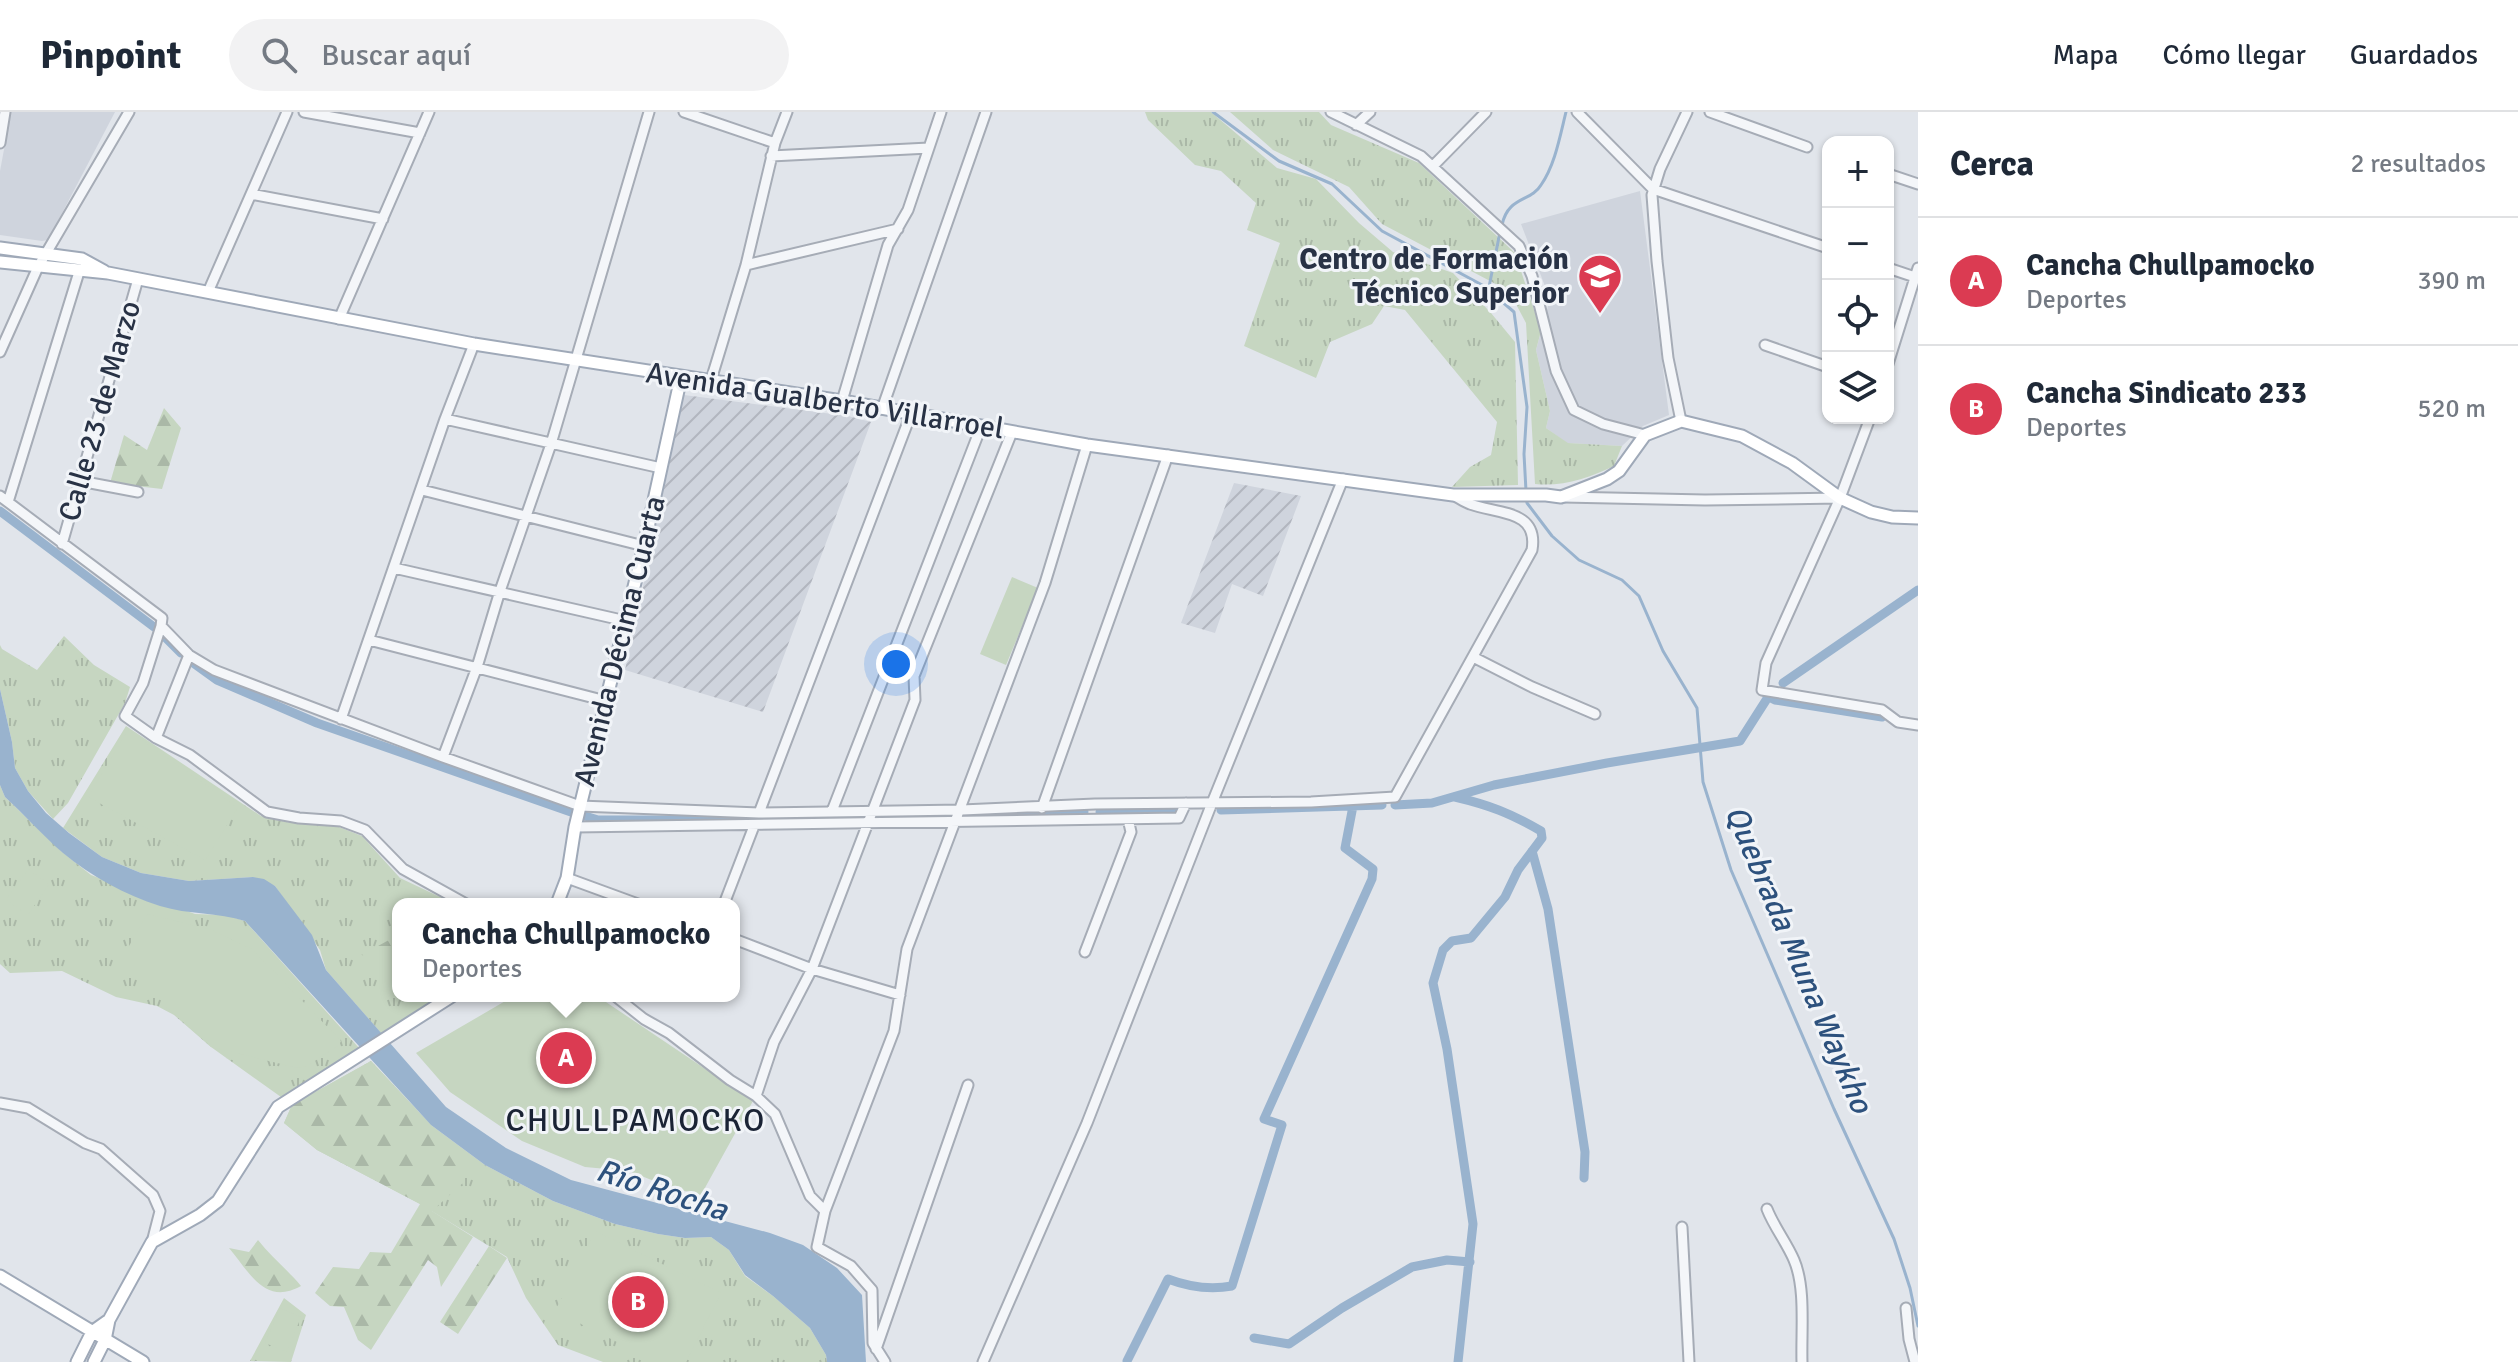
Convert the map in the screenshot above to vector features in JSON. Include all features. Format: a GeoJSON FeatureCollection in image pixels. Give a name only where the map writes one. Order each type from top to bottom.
{"type":"FeatureCollection","features":[{"type":"Feature","properties":{"kind":"main road","name":"Avenida Gualberto Villarroel"},"geometry":{"type":"LineString","coordinates":[[0,248],[82,259],[108,273]]}},
{"type":"Feature","properties":{"kind":"main road","name":"Avenida Gualberto Villarroel"},"geometry":{"type":"LineString","coordinates":[[0,262],[108,273],[474,344],[842,401],[1087,445],[1453,495],[1561,497]]}},
{"type":"Feature","properties":{"kind":"main road","name":"Avenida Décima Cuarta"},"geometry":{"type":"LineString","coordinates":[[559,898],[567,878],[575,827],[644,546],[681,377]]}},
{"type":"Feature","properties":{"kind":"main road"},"geometry":{"type":"LineString","coordinates":[[1561,497],[1607,479],[1619,471],[1645,435],[1681,421],[1742,436],[1792,463],[1840,498],[1883,515],[1918,518]]}},
{"type":"Feature","properties":{"kind":"main road"},"geometry":{"type":"LineString","coordinates":[[94,1362],[105,1340],[109,1320],[152,1242],[218,1201],[278,1107],[443,1002]]}},
{"type":"Feature","properties":{"kind":"main road"},"geometry":{"type":"LineString","coordinates":[[0,1276],[143,1362]]}},
{"type":"Feature","properties":{"kind":"main road"},"geometry":{"type":"LineString","coordinates":[[77,1362],[92,1332],[109,1320]]}},
{"type":"Feature","properties":{"kind":"street"},"geometry":{"type":"LineString","coordinates":[[0,143],[5,112]]}},
{"type":"Feature","properties":{"kind":"street"},"geometry":{"type":"LineString","coordinates":[[0,352],[38,267],[129,112]]}},
{"type":"Feature","properties":{"kind":"street"},"geometry":{"type":"LineString","coordinates":[[208,292],[287,112]]}},
{"type":"Feature","properties":{"kind":"street"},"geometry":{"type":"LineString","coordinates":[[304,112],[420,133]]}},
{"type":"Feature","properties":{"kind":"street"},"geometry":{"type":"LineString","coordinates":[[339,319],[429,112]]}},
{"type":"Feature","properties":{"kind":"street"},"geometry":{"type":"LineString","coordinates":[[443,757],[477,667],[551,444],[649,112]]}},
{"type":"Feature","properties":{"kind":"street"},"geometry":{"type":"LineString","coordinates":[[684,112],[775,143]]}},
{"type":"Feature","properties":{"kind":"street"},"geometry":{"type":"LineString","coordinates":[[711,380],[746,265],[771,156],[787,112]]}},
{"type":"Feature","properties":{"kind":"street"},"geometry":{"type":"LineString","coordinates":[[842,401],[888,245],[908,210],[941,112]]}},
{"type":"Feature","properties":{"kind":"street"},"geometry":{"type":"LineString","coordinates":[[882,409],[986,112]]}},
{"type":"Feature","properties":{"kind":"street"},"geometry":{"type":"LineString","coordinates":[[1331,112],[1421,156],[1519,246],[1532,276],[1556,371],[1574,410],[1603,424],[1645,435]]}},
{"type":"Feature","properties":{"kind":"street"},"geometry":{"type":"LineString","coordinates":[[1356,125],[1370,112]]}},
{"type":"Feature","properties":{"kind":"street"},"geometry":{"type":"LineString","coordinates":[[1433,166],[1486,112]]}},
{"type":"Feature","properties":{"kind":"street"},"geometry":{"type":"LineString","coordinates":[[1577,112],[1653,189],[1822,246]]}},
{"type":"Feature","properties":{"kind":"street"},"geometry":{"type":"LineString","coordinates":[[1681,421],[1668,358],[1653,189],[1687,112]]}},
{"type":"Feature","properties":{"kind":"street"},"geometry":{"type":"LineString","coordinates":[[1710,112],[1807,147]]}},
{"type":"Feature","properties":{"kind":"street"},"geometry":{"type":"LineString","coordinates":[[771,156],[929,148]]}},
{"type":"Feature","properties":{"kind":"street"},"geometry":{"type":"LineString","coordinates":[[1894,176],[1918,184]]}},
{"type":"Feature","properties":{"kind":"street"},"geometry":{"type":"LineString","coordinates":[[251,194],[383,219]]}},
{"type":"Feature","properties":{"kind":"street"},"geometry":{"type":"LineString","coordinates":[[746,265],[898,229]]}},
{"type":"Feature","properties":{"kind":"street"},"geometry":{"type":"LineString","coordinates":[[1892,352],[1917,274],[1894,269]]}},
{"type":"Feature","properties":{"kind":"street"},"geometry":{"type":"LineString","coordinates":[[79,272],[4,499],[162,618],[143,683],[125,716],[156,738],[190,755],[267,812],[341,821],[365,830],[403,869],[455,898]]}},
{"type":"Feature","properties":{"kind":"street","name":"Calle 23 de Marzo"},"geometry":{"type":"LineString","coordinates":[[62,544],[138,279]]}},
{"type":"Feature","properties":{"kind":"street"},"geometry":{"type":"LineString","coordinates":[[341,719],[474,344]]}},
{"type":"Feature","properties":{"kind":"street"},"geometry":{"type":"LineString","coordinates":[[1765,345],[1822,365]]}},
{"type":"Feature","properties":{"kind":"street"},"geometry":{"type":"LineString","coordinates":[[759,813],[911,414]]}},
{"type":"Feature","properties":{"kind":"street"},"geometry":{"type":"LineString","coordinates":[[445,419],[661,468]]}},
{"type":"Feature","properties":{"kind":"street"},"geometry":{"type":"LineString","coordinates":[[1868,424],[1840,498],[1766,663],[1762,690],[1882,710],[1898,722],[1918,725]]}},
{"type":"Feature","properties":{"kind":"street"},"geometry":{"type":"LineString","coordinates":[[832,811],[981,427]]}},
{"type":"Feature","properties":{"kind":"street"},"geometry":{"type":"LineString","coordinates":[[756,1096],[774,1042],[812,969],[915,700],[914,676],[1012,432]]}},
{"type":"Feature","properties":{"kind":"street"},"geometry":{"type":"LineString","coordinates":[[885,1362],[873,1343],[872,1290],[851,1266],[817,1247],[825,1211],[894,1031],[907,949],[954,822],[962,810],[1045,583],[1087,445]]}},
{"type":"Feature","properties":{"kind":"street"},"geometry":{"type":"LineString","coordinates":[[1042,808],[1168,455]]}},
{"type":"Feature","properties":{"kind":"street"},"geometry":{"type":"LineString","coordinates":[[983,1362],[1087,1123],[1343,479]]}},
{"type":"Feature","properties":{"kind":"street"},"geometry":{"type":"LineString","coordinates":[[80,481],[138,492]]}},
{"type":"Feature","properties":{"kind":"street"},"geometry":{"type":"LineString","coordinates":[[422,490],[644,546]]}},
{"type":"Feature","properties":{"kind":"street"},"geometry":{"type":"LineString","coordinates":[[161,626],[189,655],[214,670],[580,806],[759,813],[1311,802],[1395,797],[1532,550],[1534,541],[1527,523],[1519,518],[1469,504],[1453,495]]}},
{"type":"Feature","properties":{"kind":"street"},"geometry":{"type":"LineString","coordinates":[[1561,497],[1705,500],[1840,498]]}},
{"type":"Feature","properties":{"kind":"street"},"geometry":{"type":"LineString","coordinates":[[394,568],[626,621]]}},
{"type":"Feature","properties":{"kind":"street"},"geometry":{"type":"LineString","coordinates":[[369,640],[606,701]]}},
{"type":"Feature","properties":{"kind":"street"},"geometry":{"type":"LineString","coordinates":[[156,738],[189,655]]}},
{"type":"Feature","properties":{"kind":"street"},"geometry":{"type":"LineString","coordinates":[[1473,657],[1595,714]]}},
{"type":"Feature","properties":{"kind":"street"},"geometry":{"type":"LineString","coordinates":[[575,827],[1179,818],[1186,803]]}},
{"type":"Feature","properties":{"kind":"street"},"geometry":{"type":"LineString","coordinates":[[1085,952],[1131,832],[1128,819]]}},
{"type":"Feature","properties":{"kind":"street"},"geometry":{"type":"LineString","coordinates":[[726,898],[754,826]]}},
{"type":"Feature","properties":{"kind":"street"},"geometry":{"type":"LineString","coordinates":[[567,878],[622,898]]}},
{"type":"Feature","properties":{"kind":"street"},"geometry":{"type":"LineString","coordinates":[[740,941],[812,969],[900,995]]}},
{"type":"Feature","properties":{"kind":"street"},"geometry":{"type":"LineString","coordinates":[[623,1002],[756,1096],[775,1114],[810,1196],[825,1211]]}},
{"type":"Feature","properties":{"kind":"street"},"geometry":{"type":"LineString","coordinates":[[876,1349],[968,1085]]}},
{"type":"Feature","properties":{"kind":"street"},"geometry":{"type":"LineString","coordinates":[[0,1103],[28,1108],[85,1143],[101,1149],[153,1195],[160,1211],[152,1242]]}},
{"type":"Feature","properties":{"kind":"street"},"geometry":{"type":"LineString","coordinates":[[1767,1209],[1800,1278],[1802,1362]]}},
{"type":"Feature","properties":{"kind":"street"},"geometry":{"type":"LineString","coordinates":[[1682,1227],[1689,1362]]}},
{"type":"Feature","properties":{"kind":"street"},"geometry":{"type":"LineString","coordinates":[[1906,1308],[1915,1362]]}},
{"type":"Feature","properties":{"kind":"shaded area"},"geometry":{"type":"Polygon","coordinates":[[[11,112],[115,112],[48,240],[0,235],[0,171],[11,112]]]}},
{"type":"Feature","properties":{"kind":"shaded area","name":"Centro de Formación Técnico Superior"},"geometry":{"type":"Polygon","coordinates":[[[1640,191],[1669,415],[1643,426],[1622,446],[1567,443],[1546,428],[1550,411],[1536,350],[1550,299],[1521,224],[1640,191]]]}},
{"type":"Feature","properties":{"kind":"shaded area"},"geometry":{"type":"Polygon","coordinates":[[[684,395],[848,416],[871,422],[763,712],[625,670],[684,395]]]}},
{"type":"Feature","properties":{"kind":"shaded area"},"geometry":{"type":"Polygon","coordinates":[[[1234,483],[1301,496],[1263,596],[1232,584],[1215,633],[1181,623],[1234,483]]]}},
{"type":"Feature","properties":{"kind":"green space"},"geometry":{"type":"Polygon","coordinates":[[[1145,112],[1211,112],[1277,168],[1316,179],[1393,252],[1453,273],[1515,342],[1518,485],[1452,487],[1470,467],[1491,455],[1497,422],[1405,310],[1384,306],[1372,324],[1330,342],[1316,378],[1244,346],[1280,243],[1247,230],[1256,203],[1221,171],[1195,165],[1148,120],[1145,112]]]}},
{"type":"Feature","properties":{"kind":"green space"},"geometry":{"type":"Polygon","coordinates":[[[1230,112],[1319,112],[1331,125],[1419,163],[1515,253],[1541,331],[1536,350],[1550,411],[1546,428],[1568,443],[1622,446],[1614,466],[1575,481],[1535,484],[1526,323],[1509,291],[1382,224],[1349,187],[1273,150],[1230,112]]]}},
{"type":"Feature","properties":{"kind":"green space"},"geometry":{"type":"Polygon","coordinates":[[[164,408],[181,428],[162,489],[110,483],[124,435],[147,450],[164,408]]]}},
{"type":"Feature","properties":{"kind":"green space"},"geometry":{"type":"Polygon","coordinates":[[[1012,577],[1038,588],[1006,665],[980,654],[1012,577]]]}},
{"type":"Feature","properties":{"kind":"green space"},"geometry":{"type":"Polygon","coordinates":[[[64,636],[94,665],[130,687],[125,703],[68,803],[53,819],[28,791],[15,768],[0,689],[0,645],[37,670],[64,636]]]}},
{"type":"Feature","properties":{"kind":"green space"},"geometry":{"type":"Polygon","coordinates":[[[126,726],[261,816],[291,823],[326,822],[362,836],[400,878],[442,898],[392,898],[392,1002],[430,1002],[381,1033],[326,970],[320,950],[275,886],[253,877],[189,881],[141,873],[102,857],[63,828],[126,726]]]}},
{"type":"Feature","properties":{"kind":"green space"},"geometry":{"type":"Polygon","coordinates":[[[128,730],[238,808],[205,860],[88,797],[128,730]]]}},
{"type":"Feature","properties":{"kind":"green space"},"geometry":{"type":"Polygon","coordinates":[[[0,785],[5,797],[91,875],[195,914],[226,915],[245,921],[359,1048],[281,1097],[211,1047],[174,1015],[157,1006],[116,997],[62,971],[10,973],[0,964],[0,785]]]}},
{"type":"Feature","properties":{"kind":"green space"},"geometry":{"type":"Polygon","coordinates":[[[28,869],[49,884],[28,915],[6,900],[28,869]]]}},
{"type":"Feature","properties":{"kind":"green space"},"geometry":{"type":"Polygon","coordinates":[[[147,914],[209,929],[252,949],[341,1041],[339,1045],[307,1066],[298,1068],[211,1047],[165,1006],[129,946],[147,914]]]}},
{"type":"Feature","properties":{"kind":"green space"},"geometry":{"type":"Polygon","coordinates":[[[392,938],[392,973],[359,953],[392,938]]]}},
{"type":"Feature","properties":{"kind":"green space"},"geometry":{"type":"Polygon","coordinates":[[[504,1002],[606,1002],[753,1101],[701,1195],[669,1187],[629,1171],[585,1167],[522,1141],[450,1092],[416,1053],[504,1002]]]}},
{"type":"Feature","properties":{"kind":"green space"},"geometry":{"type":"Polygon","coordinates":[[[371,1061],[431,1125],[485,1165],[553,1201],[615,1224],[658,1234],[685,1238],[711,1237],[729,1250],[745,1276],[810,1328],[827,1362],[603,1362],[558,1345],[526,1298],[507,1257],[420,1204],[317,1150],[284,1123],[292,1105],[371,1061]]]}},
{"type":"Feature","properties":{"kind":"green space"},"geometry":{"type":"Polygon","coordinates":[[[371,1061],[431,1125],[465,1181],[432,1211],[473,1237],[441,1287],[437,1267],[428,1260],[371,1350],[358,1340],[344,1307],[330,1306],[315,1293],[333,1267],[359,1269],[370,1252],[391,1253],[420,1204],[317,1150],[284,1123],[292,1105],[371,1061]]]}},
{"type":"Feature","properties":{"kind":"green space"},"geometry":{"type":"Polygon","coordinates":[[[595,1231],[721,1293],[686,1362],[657,1362],[555,1311],[595,1231]]]}},
{"type":"Feature","properties":{"kind":"green space"},"geometry":{"type":"Polygon","coordinates":[[[258,1240],[301,1286],[278,1292],[268,1289],[259,1284],[229,1248],[249,1252],[258,1240]]]}},
{"type":"Feature","properties":{"kind":"green space"},"geometry":{"type":"Polygon","coordinates":[[[489,1246],[507,1258],[458,1334],[440,1322],[489,1246]]]}},
{"type":"Feature","properties":{"kind":"green space"},"geometry":{"type":"Polygon","coordinates":[[[284,1298],[306,1315],[291,1362],[250,1361],[284,1298]]]}},
{"type":"Feature","properties":{"kind":"green space"},"geometry":{"type":"Polygon","coordinates":[[[280,1308],[301,1317],[287,1352],[265,1343],[280,1308]]]}},
{"type":"Feature","properties":{"kind":"water","name":"Río Rocha"},"geometry":{"type":"Polygon","coordinates":[[[0,689],[15,768],[46,813],[69,833],[102,857],[141,873],[189,881],[253,877],[275,886],[312,935],[326,970],[446,1107],[506,1148],[571,1180],[770,1233],[803,1245],[837,1268],[862,1295],[866,1362],[827,1362],[810,1328],[745,1275],[729,1250],[711,1237],[685,1238],[615,1224],[553,1201],[485,1165],[431,1125],[245,921],[147,902],[109,884],[74,861],[5,797],[0,785],[0,689]]]}},
{"type":"Feature","properties":{"kind":"waterway","name":"Quebrada Muna Waykho"},"geometry":{"type":"LineString","coordinates":[[1213,112],[1279,161],[1332,184],[1382,231],[1484,286],[1514,312],[1527,407],[1524,454],[1526,491]]}},
{"type":"Feature","properties":{"kind":"waterway"},"geometry":{"type":"LineString","coordinates":[[1502,225],[1509,209],[1537,190],[1546,177],[1566,112]]}},
{"type":"Feature","properties":{"kind":"waterway"},"geometry":{"type":"LineString","coordinates":[[1489,287],[1500,232]]}},
{"type":"Feature","properties":{"kind":"waterway","name":"Quebrada Muna Waykho"},"geometry":{"type":"LineString","coordinates":[[1526,499],[1552,536],[1579,560],[1622,580],[1639,596],[1663,651],[1697,708],[1703,782],[1731,870],[1894,1239],[1918,1326]]}},
{"type":"Feature","properties":{"kind":"waterway"},"geometry":{"type":"LineString","coordinates":[[0,511],[154,627]]}},
{"type":"Feature","properties":{"kind":"waterway"},"geometry":{"type":"LineString","coordinates":[[1783,683],[1918,590]]}},
{"type":"Feature","properties":{"kind":"waterway"},"geometry":{"type":"LineString","coordinates":[[164,636],[181,653]]}},
{"type":"Feature","properties":{"kind":"waterway"},"geometry":{"type":"LineString","coordinates":[[192,662],[217,680],[317,723],[571,812]]}},
{"type":"Feature","properties":{"kind":"waterway"},"geometry":{"type":"LineString","coordinates":[[1395,805],[1432,803],[1494,785],[1740,741],[1770,694]]}},
{"type":"Feature","properties":{"kind":"waterway"},"geometry":{"type":"LineString","coordinates":[[1767,696],[1775,700],[1882,717]]}},
{"type":"Feature","properties":{"kind":"waterway"},"geometry":{"type":"LineString","coordinates":[[1455,797],[1509,814],[1541,831],[1542,838],[1518,870],[1505,897],[1471,938],[1452,941],[1443,950],[1433,983],[1447,1049],[1473,1224],[1458,1362]]}},
{"type":"Feature","properties":{"kind":"waterway"},"geometry":{"type":"LineString","coordinates":[[1221,810],[1382,805]]}},
{"type":"Feature","properties":{"kind":"waterway"},"geometry":{"type":"LineString","coordinates":[[1127,1361],[1168,1279],[1200,1287],[1232,1286],[1282,1125],[1264,1119],[1372,879],[1373,869],[1345,848],[1353,806]]}},
{"type":"Feature","properties":{"kind":"waterway"},"geometry":{"type":"LineString","coordinates":[[1100,812],[1175,810]]}},
{"type":"Feature","properties":{"kind":"waterway"},"geometry":{"type":"LineString","coordinates":[[966,817],[1084,812]]}},
{"type":"Feature","properties":{"kind":"waterway"},"geometry":{"type":"LineString","coordinates":[[585,816],[598,820],[729,820]]}},
{"type":"Feature","properties":{"kind":"waterway"},"geometry":{"type":"LineString","coordinates":[[1532,851],[1548,909],[1585,1152],[1584,1178]]}},
{"type":"Feature","properties":{"kind":"waterway"},"geometry":{"type":"LineString","coordinates":[[1254,1338],[1289,1344],[1412,1267],[1447,1260],[1470,1262]]}},
{"type":"Feature","properties":{"kind":"place","name":"Centro de Formación Técnico Superior"},"geometry":{"type":"Point","coordinates":[1600,315]}},
{"type":"Feature","properties":{"kind":"place","name":"Cancha Chullpamocko"},"geometry":{"type":"Point","coordinates":[566,1058]}},
{"type":"Feature","properties":{"kind":"place","name":"Cancha Sindicato 233"},"geometry":{"type":"Point","coordinates":[638,1302]}},
{"type":"Feature","properties":{"kind":"district","name":"CHULLPAMOCKO"},"geometry":{"type":"Point","coordinates":[636,1120]}}]}
